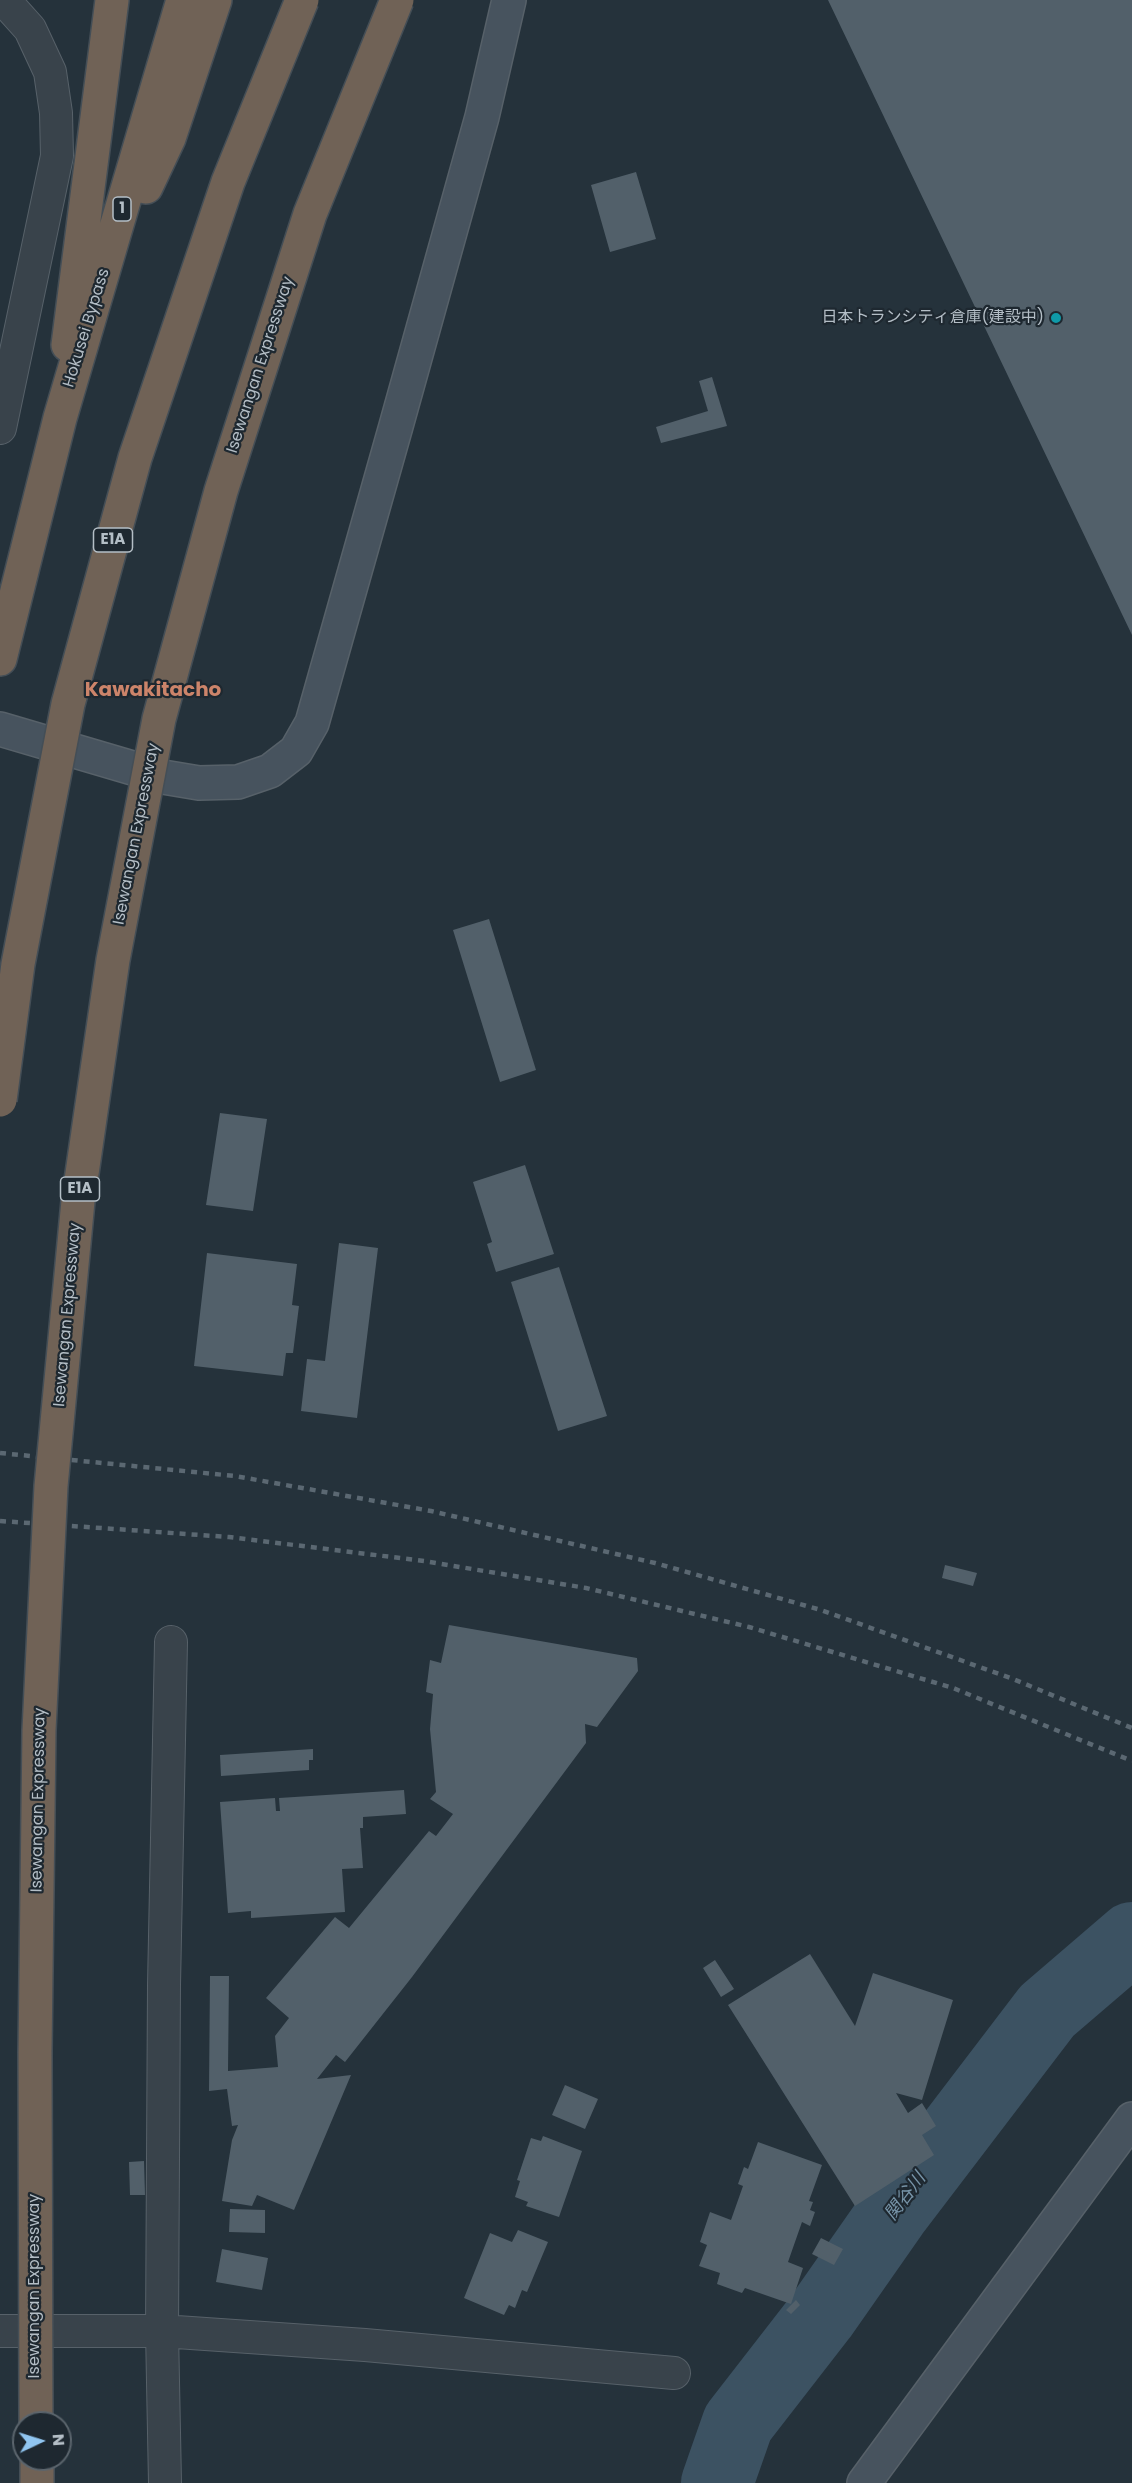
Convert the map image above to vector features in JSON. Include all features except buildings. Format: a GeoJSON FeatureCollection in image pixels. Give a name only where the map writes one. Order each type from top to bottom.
{"type":"FeatureCollection","features":[{"type":"Feature","properties":{"kind":"highway","name":"1"},"geometry":{"type":"LineString","coordinates":[[60,418],[74,276],[112,0]]}},
{"type":"Feature","properties":{"kind":"highway","name":"Hokusei Bypass"},"geometry":{"type":"LineString","coordinates":[[0,659],[60,418],[183,0]]}},
{"type":"Feature","properties":{"kind":"highway"},"geometry":{"type":"LineString","coordinates":[[100,285],[169,138],[215,0]]}},
{"type":"Feature","properties":{"kind":"highway","name":"E1A"},"geometry":{"type":"LineString","coordinates":[[0,1100],[18,964],[68,704],[132,469],[228,182],[302,0]]}},
{"type":"Feature","properties":{"kind":"highway","name":"Isewangan Expressway"},"geometry":{"type":"LineString","coordinates":[[36,2411],[35,2052],[39,1731],[51,1486],[78,1201],[113,960],[159,719],[221,491],[310,214],[397,0]]}},
{"type":"Feature","properties":{"kind":"street"},"geometry":{"type":"LineString","coordinates":[[0,428],[57,156],[56,113],[50,72],[30,29],[4,0]]}},
{"type":"Feature","properties":{"kind":"street"},"geometry":{"type":"LineString","coordinates":[[0,729],[163,777],[199,783],[238,782],[270,771],[296,751],[312,723],[482,117],[509,0]]}},
{"type":"Feature","properties":{"kind":"street"},"geometry":{"type":"LineString","coordinates":[[165,2483],[162,2331],[164,1985],[171,1642]]}},
{"type":"Feature","properties":{"kind":"street"},"geometry":{"type":"LineString","coordinates":[[864,2483],[1132,2119]]}},
{"type":"Feature","properties":{"kind":"street"},"geometry":{"type":"LineString","coordinates":[[0,2331],[162,2331],[365,2344],[674,2373]]}},
{"type":"Feature","properties":{"kind":"waterway","name":"関谷川"},"geometry":{"type":"LineString","coordinates":[[717,2483],[738,2423],[821,2316],[893,2213],[1047,2011],[1132,1938]]}},
{"type":"Feature","properties":{"kind":"railway"},"geometry":{"type":"LineString","coordinates":[[0,1453],[235,1476],[431,1511],[655,1563],[821,1610],[1013,1679],[1132,1728]]}},
{"type":"Feature","properties":{"kind":"railway"},"geometry":{"type":"LineString","coordinates":[[0,1521],[229,1537],[424,1561],[586,1588],[749,1627],[953,1688],[1132,1761]]}},
{"type":"Feature","properties":{"kind":"place","name":"日本トランシティ倉庫(建設中)"},"geometry":{"type":"Point","coordinates":[1056,318]}},
{"type":"Feature","properties":{"kind":"district","name":"Kawakitacho"},"geometry":{"type":"Point","coordinates":[153,691]}}]}
